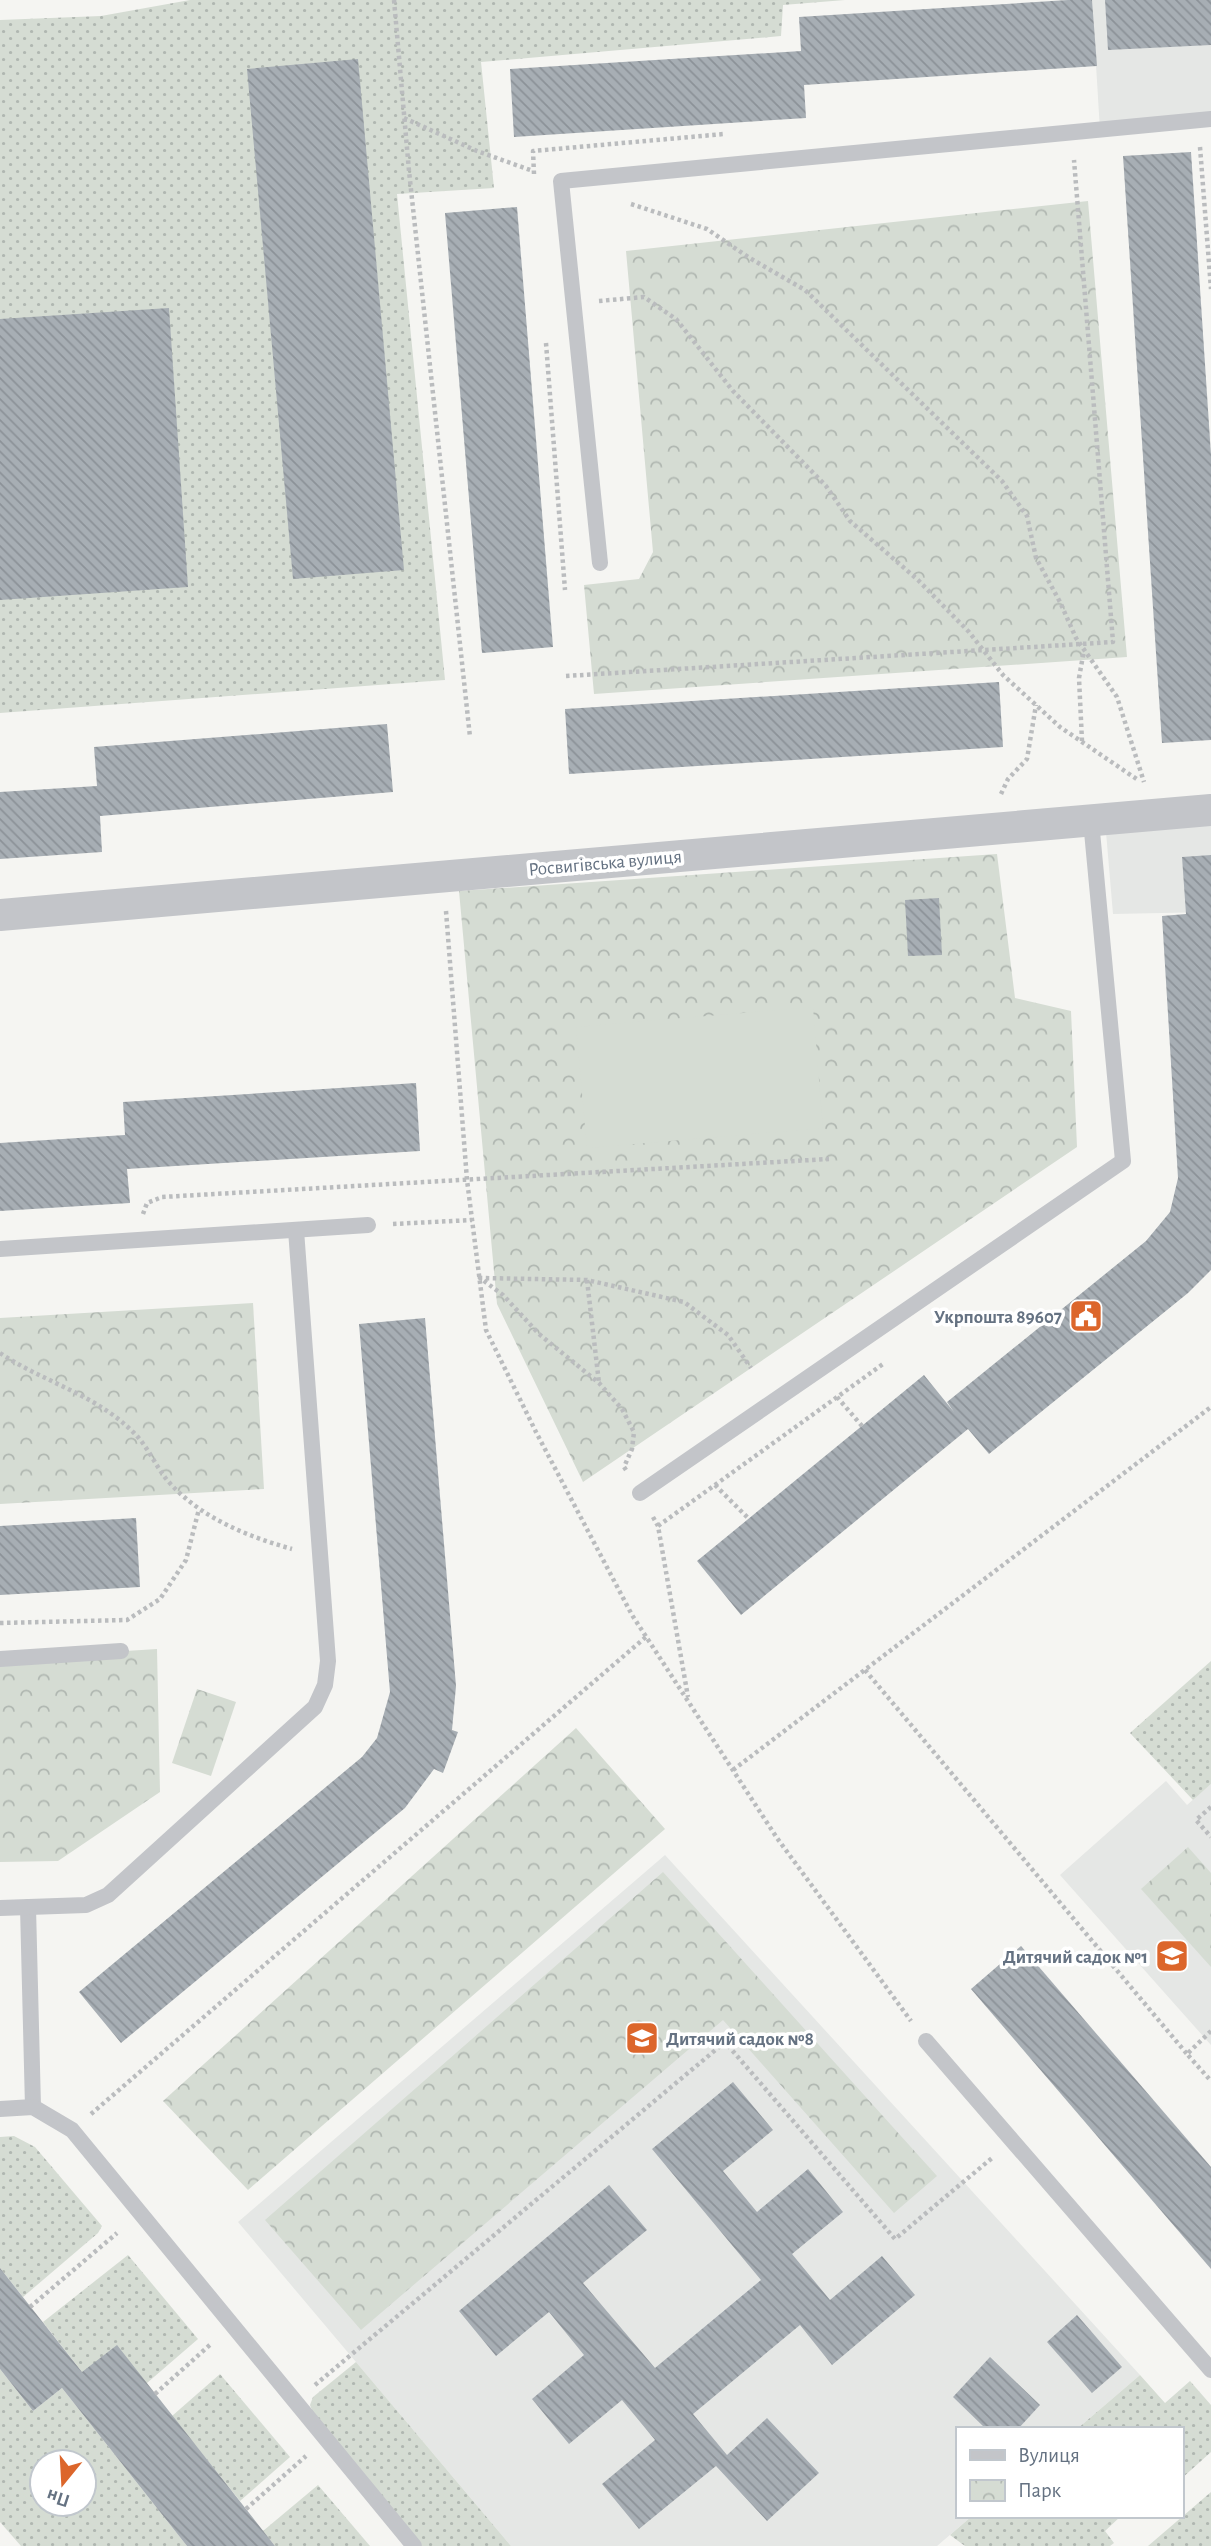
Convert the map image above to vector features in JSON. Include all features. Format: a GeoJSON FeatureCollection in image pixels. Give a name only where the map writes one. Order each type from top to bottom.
{"type":"FeatureCollection","features":[{"type":"Feature","properties":{"kind":"street","name":"Росвигівська вулиця"},"geometry":{"type":"LineString","coordinates":[[0,915],[1211,810]]}},
{"type":"Feature","properties":{"kind":"lane"},"geometry":{"type":"LineString","coordinates":[[600,563],[561,181],[1204,119]]}},
{"type":"Feature","properties":{"kind":"lane"},"geometry":{"type":"LineString","coordinates":[[640,1493],[1123,1161],[1091,821]]}},
{"type":"Feature","properties":{"kind":"lane"},"geometry":{"type":"LineString","coordinates":[[0,1250],[368,1225]]}},
{"type":"Feature","properties":{"kind":"lane"},"geometry":{"type":"LineString","coordinates":[[0,1908],[86,1905],[108,1895],[315,1707],[325,1685],[328,1661],[296,1230]]}},
{"type":"Feature","properties":{"kind":"lane"},"geometry":{"type":"LineString","coordinates":[[0,1660],[121,1651]]}},
{"type":"Feature","properties":{"kind":"lane"},"geometry":{"type":"LineString","coordinates":[[28,1907],[33,2107]]}},
{"type":"Feature","properties":{"kind":"lane"},"geometry":{"type":"LineString","coordinates":[[926,2041],[1211,2370]]}},
{"type":"Feature","properties":{"kind":"lane"},"geometry":{"type":"LineString","coordinates":[[0,2109],[33,2107],[72,2130],[414,2546]]}},
{"type":"Feature","properties":{"kind":"path"},"geometry":{"type":"LineString","coordinates":[[394,0],[404,118],[470,737]]}},
{"type":"Feature","properties":{"kind":"path"},"geometry":{"type":"LineString","coordinates":[[404,118],[477,151],[561,181]]}},
{"type":"Feature","properties":{"kind":"path"},"geometry":{"type":"LineString","coordinates":[[1204,119],[1211,289]]}},
{"type":"Feature","properties":{"kind":"path"},"geometry":{"type":"LineString","coordinates":[[566,676],[1113,642],[1072,132]]}},
{"type":"Feature","properties":{"kind":"path"},"geometry":{"type":"LineString","coordinates":[[535,185],[533,151],[725,134]]}},
{"type":"Feature","properties":{"kind":"path"},"geometry":{"type":"LineString","coordinates":[[574,303],[644,297],[676,319],[733,391],[826,486],[850,521],[918,580],[970,632],[1003,675],[1060,727],[1145,785],[1117,697],[1080,644],[1036,558],[1027,516],[1002,481],[804,290],[707,229],[627,203]]}},
{"type":"Feature","properties":{"kind":"path"},"geometry":{"type":"LineString","coordinates":[[546,334],[565,590]]}},
{"type":"Feature","properties":{"kind":"path"},"geometry":{"type":"LineString","coordinates":[[1082,742],[1079,678],[1084,650]]}},
{"type":"Feature","properties":{"kind":"path"},"geometry":{"type":"LineString","coordinates":[[999,799],[1008,779],[1027,759],[1036,704]]}},
{"type":"Feature","properties":{"kind":"path"},"geometry":{"type":"LineString","coordinates":[[442,877],[467,1180],[486,1330],[632,1615],[777,1838],[926,2041]]}},
{"type":"Feature","properties":{"kind":"path"},"geometry":{"type":"LineString","coordinates":[[142,1219],[147,1203],[162,1197],[829,1159]]}},
{"type":"Feature","properties":{"kind":"path"},"geometry":{"type":"LineString","coordinates":[[368,1225],[472,1220]]}},
{"type":"Feature","properties":{"kind":"path"},"geometry":{"type":"LineString","coordinates":[[480,1278],[587,1280],[684,1302],[728,1335],[751,1368]]}},
{"type":"Feature","properties":{"kind":"path"},"geometry":{"type":"LineString","coordinates":[[480,1278],[503,1295],[539,1334],[599,1383],[622,1409],[634,1432],[632,1449],[624,1467],[658,1526],[689,1701]]}},
{"type":"Feature","properties":{"kind":"path"},"geometry":{"type":"LineString","coordinates":[[587,1280],[599,1383]]}},
{"type":"Feature","properties":{"kind":"path"},"geometry":{"type":"LineString","coordinates":[[0,1353],[88,1398],[134,1432],[168,1480],[199,1509],[250,1537],[294,1550],[320,1549]]}},
{"type":"Feature","properties":{"kind":"path"},"geometry":{"type":"LineString","coordinates":[[658,1526],[892,1357]]}},
{"type":"Feature","properties":{"kind":"path"},"geometry":{"type":"LineString","coordinates":[[837,1397],[862,1426]]}},
{"type":"Feature","properties":{"kind":"path"},"geometry":{"type":"LineString","coordinates":[[733,1770],[1211,1407]]}},
{"type":"Feature","properties":{"kind":"path"},"geometry":{"type":"LineString","coordinates":[[715,1485],[749,1519]]}},
{"type":"Feature","properties":{"kind":"path"},"geometry":{"type":"LineString","coordinates":[[0,1623],[127,1620],[160,1600],[186,1560],[199,1509]]}},
{"type":"Feature","properties":{"kind":"path"},"geometry":{"type":"LineString","coordinates":[[72,2130],[647,1636]]}},
{"type":"Feature","properties":{"kind":"path"},"geometry":{"type":"LineString","coordinates":[[865,1670],[1211,2081]]}},
{"type":"Feature","properties":{"kind":"path"},"geometry":{"type":"LineString","coordinates":[[1211,1807],[1196,1820],[1211,1838]]}},
{"type":"Feature","properties":{"kind":"path"},"geometry":{"type":"LineString","coordinates":[[1187,2054],[1211,2031]]}},
{"type":"Feature","properties":{"kind":"path"},"geometry":{"type":"LineString","coordinates":[[295,2402],[725,2042],[895,2239],[1012,2141]]}},
{"type":"Feature","properties":{"kind":"path"},"geometry":{"type":"LineString","coordinates":[[30,2307],[117,2233]]}},
{"type":"Feature","properties":{"kind":"path"},"geometry":{"type":"LineString","coordinates":[[155,2394],[212,2343]]}},
{"type":"Feature","properties":{"kind":"path"},"geometry":{"type":"LineString","coordinates":[[246,2509],[306,2455]]}},
{"type":"Feature","properties":{"kind":"shaded area"},"geometry":{"type":"Polygon","coordinates":[[[1092,0],[1211,0],[1211,119],[1100,130],[1092,0]]]}},
{"type":"Feature","properties":{"kind":"shaded area"},"geometry":{"type":"Polygon","coordinates":[[[1211,822],[1211,912],[1113,914],[1106,832],[1211,822]]]}},
{"type":"Feature","properties":{"kind":"shaded area","name":"Дитячий садок №1"},"geometry":{"type":"Polygon","coordinates":[[[1166,1781],[1187,1805],[1211,1784],[1211,2045],[1060,1875],[1166,1781]]]}},
{"type":"Feature","properties":{"kind":"shaded area","name":"Дитячий садок №8"},"geometry":{"type":"Polygon","coordinates":[[[665,1855],[1140,2375],[1079,2427],[956,2427],[956,2518],[970,2518],[937,2546],[511,2546],[238,2222],[665,1855]]]}},
{"type":"Feature","properties":{"kind":"green space"},"geometry":{"type":"Polygon","coordinates":[[[190,0],[845,0],[783,5],[781,36],[481,62],[494,188],[397,194],[445,680],[0,713],[0,20],[101,16],[190,0]]]}},
{"type":"Feature","properties":{"kind":"green space"},"geometry":{"type":"Polygon","coordinates":[[[1088,201],[1127,657],[594,694],[584,585],[639,579],[653,552],[626,251],[1088,201]]]}},
{"type":"Feature","properties":{"kind":"green space"},"geometry":{"type":"Polygon","coordinates":[[[997,854],[1015,998],[1071,1011],[1077,1147],[583,1482],[497,1304],[459,891],[997,854]]]}},
{"type":"Feature","properties":{"kind":"green space"},"geometry":{"type":"Polygon","coordinates":[[[813,1007],[823,1128],[587,1148],[576,1027],[813,1007]]]}},
{"type":"Feature","properties":{"kind":"green space"},"geometry":{"type":"Polygon","coordinates":[[[253,1303],[264,1489],[0,1504],[0,1318],[253,1303]]]}},
{"type":"Feature","properties":{"kind":"green space"},"geometry":{"type":"Polygon","coordinates":[[[157,1649],[160,1792],[58,1861],[0,1862],[0,1659],[157,1649]]]}},
{"type":"Feature","properties":{"kind":"green space"},"geometry":{"type":"Polygon","coordinates":[[[1211,1661],[1211,1784],[1193,1800],[1130,1733],[1211,1661]]]}},
{"type":"Feature","properties":{"kind":"green space"},"geometry":{"type":"Polygon","coordinates":[[[197,1689],[236,1702],[211,1776],[172,1763],[197,1689]]]}},
{"type":"Feature","properties":{"kind":"green space"},"geometry":{"type":"Polygon","coordinates":[[[576,1728],[665,1829],[248,2190],[163,2101],[576,1728]]]}},
{"type":"Feature","properties":{"kind":"green space"},"geometry":{"type":"Polygon","coordinates":[[[1188,1847],[1211,1873],[1211,1967],[1141,1889],[1188,1847]]]}},
{"type":"Feature","properties":{"kind":"green space"},"geometry":{"type":"Polygon","coordinates":[[[663,1872],[937,2176],[894,2213],[723,2020],[361,2330],[265,2220],[663,1872]]]}},
{"type":"Feature","properties":{"kind":"green space"},"geometry":{"type":"Polygon","coordinates":[[[14,2136],[35,2147],[102,2226],[98,2233],[23,2297],[0,2268],[0,2137],[14,2136]]]}},
{"type":"Feature","properties":{"kind":"green space"},"geometry":{"type":"Polygon","coordinates":[[[128,2255],[198,2339],[147,2383],[82,2372],[43,2322],[128,2255]]]}},
{"type":"Feature","properties":{"kind":"green space"},"geometry":{"type":"Polygon","coordinates":[[[356,2362],[511,2546],[422,2546],[314,2415],[310,2405],[313,2397],[356,2362]]]}},
{"type":"Feature","properties":{"kind":"green space"},"geometry":{"type":"Polygon","coordinates":[[[0,2369],[33,2411],[62,2388],[187,2546],[21,2546],[0,2522],[0,2369]]]}},
{"type":"Feature","properties":{"kind":"green space"},"geometry":{"type":"Polygon","coordinates":[[[220,2374],[290,2457],[240,2501],[172,2416],[220,2374]]]}},
{"type":"Feature","properties":{"kind":"green space"},"geometry":{"type":"Polygon","coordinates":[[[1140,2375],[1165,2403],[1190,2381],[1211,2405],[1211,2452],[1183,2477],[1183,2427],[1079,2427],[1140,2375]]]}},
{"type":"Feature","properties":{"kind":"green space"},"geometry":{"type":"Polygon","coordinates":[[[318,2485],[370,2546],[275,2546],[263,2531],[318,2485]]]}},
{"type":"Feature","properties":{"kind":"green space"},"geometry":{"type":"Polygon","coordinates":[[[1211,2492],[1211,2546],[1148,2546],[1183,2518],[1211,2492]]]}},
{"type":"Feature","properties":{"kind":"green space"},"geometry":{"type":"Polygon","coordinates":[[[970,2518],[1119,2518],[1105,2531],[1114,2543],[1110,2546],[965,2546],[950,2535],[970,2518]]]}},
{"type":"Feature","properties":{"kind":"building"},"geometry":{"type":"Polygon","coordinates":[[[1092,0],[1097,66],[804,85],[806,118],[514,137],[510,69],[801,51],[799,17],[1092,0]]]}},
{"type":"Feature","properties":{"kind":"building"},"geometry":{"type":"Polygon","coordinates":[[[1105,0],[1211,0],[1211,45],[1108,50],[1105,0]]]}},
{"type":"Feature","properties":{"kind":"building"},"geometry":{"type":"Polygon","coordinates":[[[358,59],[404,570],[293,579],[247,69],[358,59]]]}},
{"type":"Feature","properties":{"kind":"building"},"geometry":{"type":"Polygon","coordinates":[[[1191,152],[1211,455],[1211,740],[1162,743],[1123,156],[1191,152]]]}},
{"type":"Feature","properties":{"kind":"building"},"geometry":{"type":"Polygon","coordinates":[[[517,207],[553,647],[482,653],[445,213],[517,207]]]}},
{"type":"Feature","properties":{"kind":"building"},"geometry":{"type":"Polygon","coordinates":[[[169,308],[188,587],[0,600],[0,319],[169,308]]]}},
{"type":"Feature","properties":{"kind":"building"},"geometry":{"type":"Polygon","coordinates":[[[999,682],[1003,747],[569,774],[565,709],[999,682]]]}},
{"type":"Feature","properties":{"kind":"building"},"geometry":{"type":"Polygon","coordinates":[[[387,724],[393,792],[100,816],[102,852],[0,859],[0,792],[97,786],[94,747],[387,724]]]}},
{"type":"Feature","properties":{"kind":"building"},"geometry":{"type":"Polygon","coordinates":[[[1211,855],[1211,1270],[1188,1293],[989,1454],[968,1429],[741,1615],[697,1561],[924,1375],[954,1412],[947,1402],[1146,1241],[1170,1212],[1178,1178],[1162,916],[1186,914],[1182,857],[1211,855]]]}},
{"type":"Feature","properties":{"kind":"building"},"geometry":{"type":"Polygon","coordinates":[[[939,898],[942,955],[908,956],[905,900],[939,898]]]}},
{"type":"Feature","properties":{"kind":"building"},"geometry":{"type":"Polygon","coordinates":[[[416,1083],[420,1151],[127,1169],[130,1203],[0,1211],[0,1143],[125,1135],[123,1102],[416,1083]]]}},
{"type":"Feature","properties":{"kind":"building"},"geometry":{"type":"Polygon","coordinates":[[[425,1318],[456,1686],[452,1730],[458,1732],[443,1773],[434,1769],[405,1808],[121,2043],[79,1992],[362,1757],[377,1738],[390,1692],[359,1324],[425,1318]]]}},
{"type":"Feature","properties":{"kind":"building"},"geometry":{"type":"Polygon","coordinates":[[[136,1518],[140,1587],[0,1595],[0,1526],[136,1518]]]}},
{"type":"Feature","properties":{"kind":"building"},"geometry":{"type":"Polygon","coordinates":[[[1021,1946],[1211,2167],[1211,2269],[971,1989],[1021,1946]]]}},
{"type":"Feature","properties":{"kind":"building"},"geometry":{"type":"Polygon","coordinates":[[[733,2082],[773,2130],[723,2171],[757,2212],[808,2169],[843,2212],[792,2254],[830,2300],[882,2256],[915,2295],[832,2365],[800,2325],[693,2414],[727,2455],[767,2418],[819,2473],[767,2521],[716,2466],[639,2529],[602,2484],[655,2440],[622,2400],[569,2444],[532,2399],[584,2355],[549,2312],[496,2356],[459,2311],[609,2185],[647,2230],[583,2283],[655,2368],[761,2280],[652,2149],[733,2082]]]}},
{"type":"Feature","properties":{"kind":"building"},"geometry":{"type":"Polygon","coordinates":[[[0,2268],[82,2372],[117,2345],[275,2546],[187,2546],[62,2388],[33,2411],[0,2369],[0,2268]]]}},
{"type":"Feature","properties":{"kind":"building"},"geometry":{"type":"Polygon","coordinates":[[[1077,2315],[1122,2367],[1092,2393],[1047,2342],[1077,2315]]]}},
{"type":"Feature","properties":{"kind":"building"},"geometry":{"type":"Polygon","coordinates":[[[990,2357],[1040,2405],[1020,2427],[984,2427],[953,2397],[990,2357]]]}},
{"type":"Feature","properties":{"kind":"place","name":"Укрпошта 89607"},"geometry":{"type":"Point","coordinates":[1086,1316]}},
{"type":"Feature","properties":{"kind":"place","name":"Дитячий садок №1"},"geometry":{"type":"Point","coordinates":[1172,1956]}},
{"type":"Feature","properties":{"kind":"place","name":"Дитячий садок №8"},"geometry":{"type":"Point","coordinates":[642,2038]}}]}
